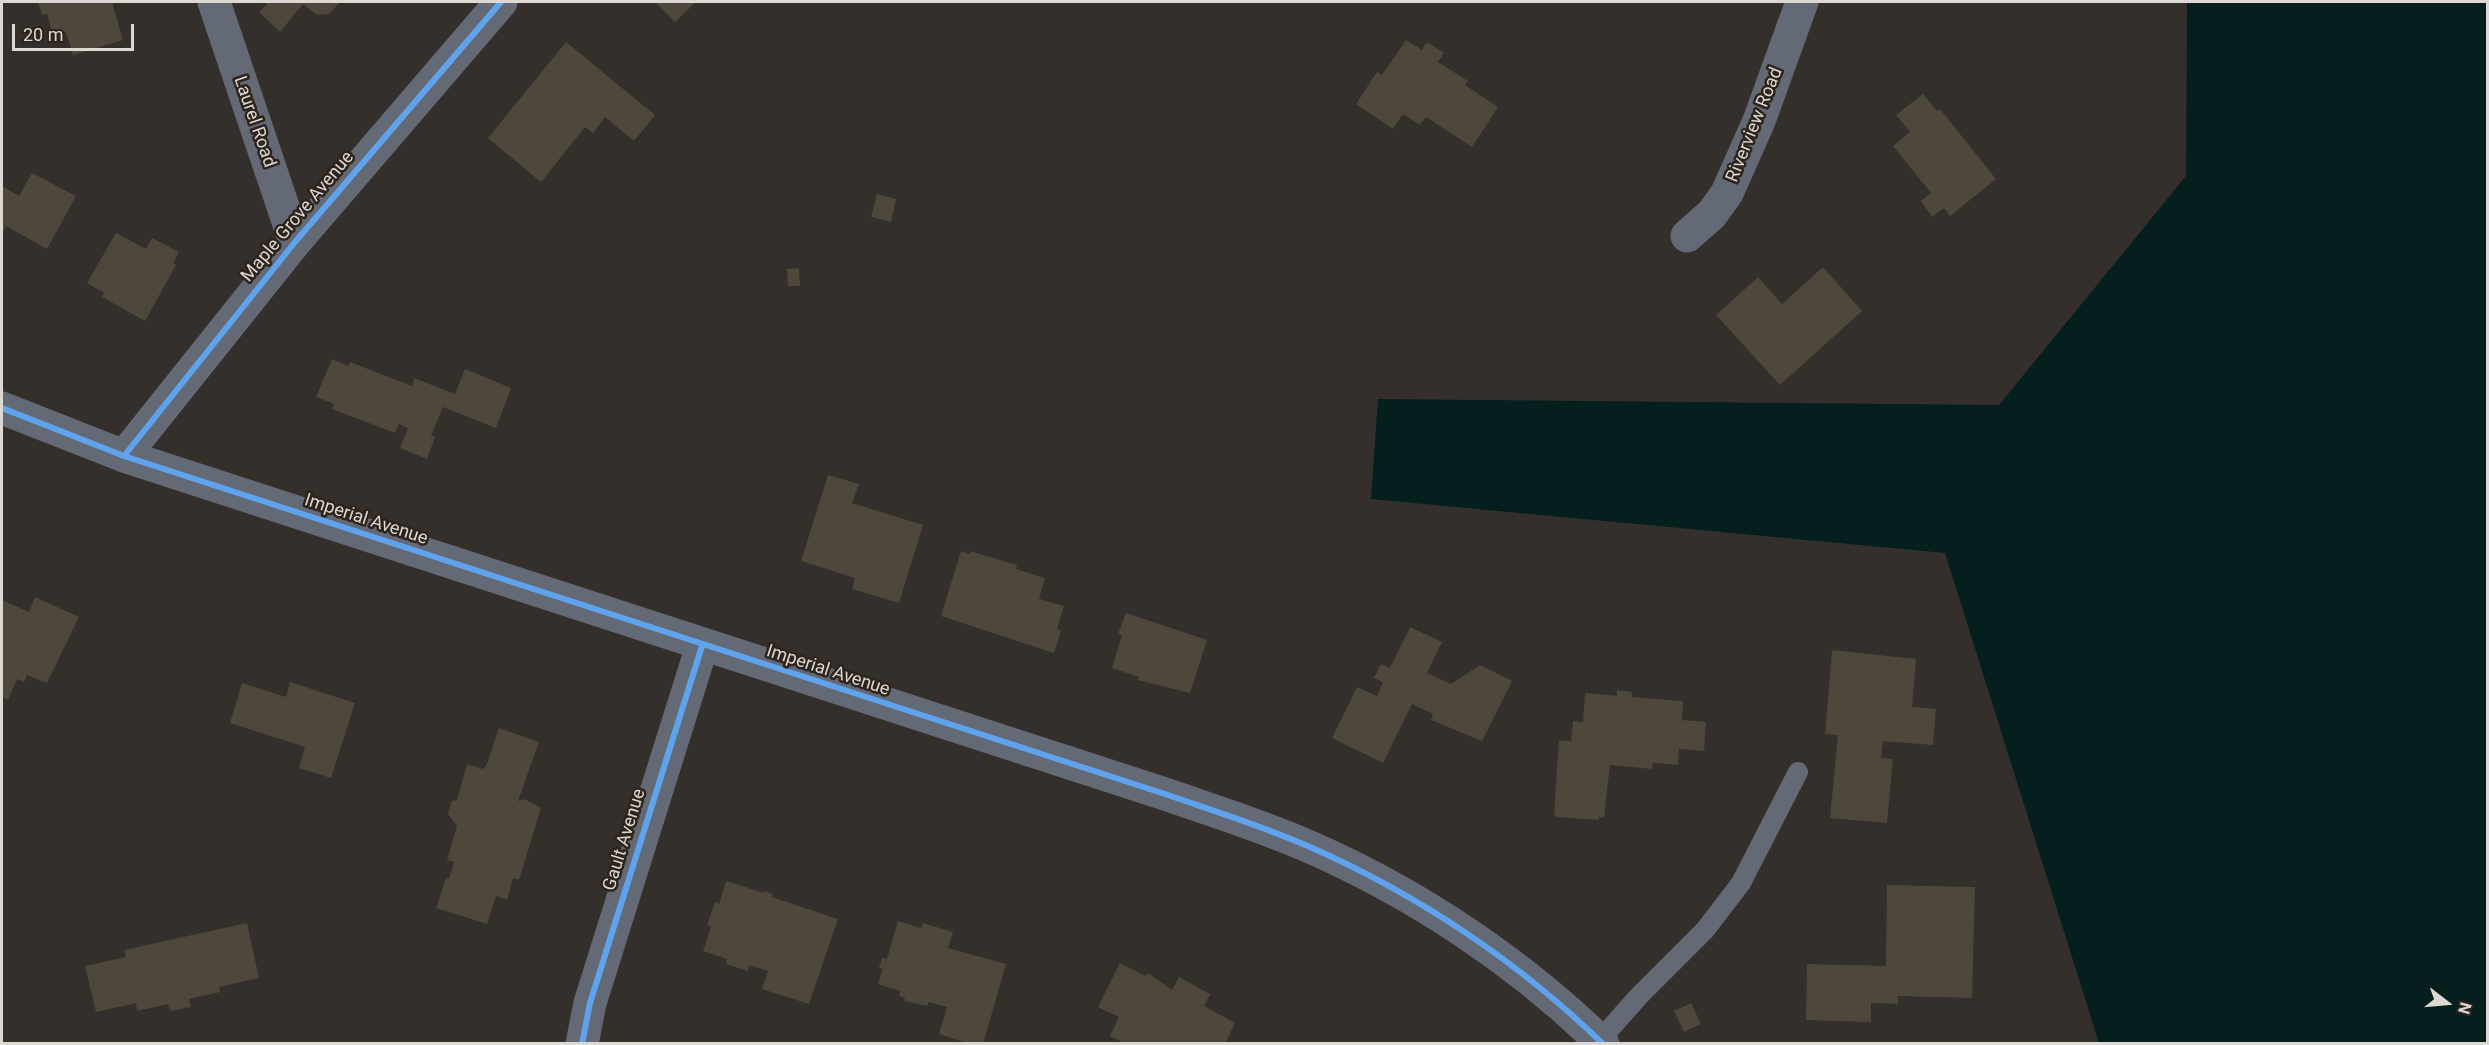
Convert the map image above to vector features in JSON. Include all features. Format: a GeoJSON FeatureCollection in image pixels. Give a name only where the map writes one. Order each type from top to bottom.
{"type":"FeatureCollection","features":[{"type":"Feature","properties":{"kind":"street","name":"Laurel Road"},"geometry":{"type":"LineString","coordinates":[[214,2],[295,242]]}},
{"type":"Feature","properties":{"kind":"street","name":"Maple Grove Avenue"},"geometry":{"type":"LineString","coordinates":[[124,456],[295,242],[501,2]]}},
{"type":"Feature","properties":{"kind":"street","name":"Riverview Road"},"geometry":{"type":"LineString","coordinates":[[1687,236],[1712,214],[1727,193],[1759,121],[1802,2]]}},
{"type":"Feature","properties":{"kind":"street","name":"Imperial Avenue"},"geometry":{"type":"LineString","coordinates":[[2,408],[124,456],[702,646],[1195,804],[1312,848],[1398,892],[1476,940],[1533,983],[1602,1042]]}},
{"type":"Feature","properties":{"kind":"street","name":"Gault Avenue"},"geometry":{"type":"LineString","coordinates":[[582,1044],[590,1004],[702,646]]}},
{"type":"Feature","properties":{"kind":"lane"},"geometry":{"type":"LineString","coordinates":[[1602,1042],[1639,996],[1705,930],[1741,883],[1798,771]]}},
{"type":"Feature","properties":{"kind":"water"},"geometry":{"type":"Polygon","coordinates":[[[2187,2],[2487,2],[2487,1043],[2099,1043],[1945,553],[1371,499],[1378,399],[1999,405],[2186,176],[2187,2]]]}},
{"type":"Feature","properties":{"kind":"building"},"geometry":{"type":"Polygon","coordinates":[[[38,2],[112,2],[123,40],[73,55],[66,32],[53,35],[47,14],[42,15],[38,2]]]}},
{"type":"Feature","properties":{"kind":"building"},"geometry":{"type":"Polygon","coordinates":[[[264,2],[340,2],[329,14],[317,15],[303,4],[280,32],[259,12],[267,4],[264,2]]]}},
{"type":"Feature","properties":{"kind":"building"},"geometry":{"type":"Polygon","coordinates":[[[655,2],[696,2],[675,22],[655,2]]]}},
{"type":"Feature","properties":{"kind":"building"},"geometry":{"type":"Polygon","coordinates":[[[1406,40],[1422,50],[1427,42],[1444,53],[1438,62],[1468,81],[1465,85],[1498,107],[1472,147],[1426,117],[1420,125],[1403,114],[1393,129],[1356,104],[1377,72],[1382,75],[1406,40]]]}},
{"type":"Feature","properties":{"kind":"building"},"geometry":{"type":"Polygon","coordinates":[[[566,42],[655,115],[634,141],[605,117],[593,133],[585,127],[541,182],[488,138],[566,42]]]}},
{"type":"Feature","properties":{"kind":"building"},"geometry":{"type":"Polygon","coordinates":[[[1923,94],[1937,111],[1940,109],[1996,179],[1950,216],[1944,208],[1932,217],[1921,201],[1931,193],[1893,146],[1910,132],[1896,115],[1923,94]]]}},
{"type":"Feature","properties":{"kind":"building"},"geometry":{"type":"Polygon","coordinates":[[[32,173],[76,196],[47,249],[6,226],[2,234],[2,186],[19,196],[32,173]]]}},
{"type":"Feature","properties":{"kind":"building"},"geometry":{"type":"Polygon","coordinates":[[[877,194],[896,199],[891,222],[871,217],[877,194]]]}},
{"type":"Feature","properties":{"kind":"building"},"geometry":{"type":"Polygon","coordinates":[[[116,233],[146,249],[152,238],[179,252],[173,263],[176,265],[145,321],[102,297],[104,293],[87,283],[116,233]]]}},
{"type":"Feature","properties":{"kind":"building"},"geometry":{"type":"Polygon","coordinates":[[[1823,267],[1862,311],[1780,385],[1716,315],[1758,277],[1782,304],[1823,267]]]}},
{"type":"Feature","properties":{"kind":"building"},"geometry":{"type":"Polygon","coordinates":[[[799,268],[800,286],[788,286],[787,269],[799,268]]]}},
{"type":"Feature","properties":{"kind":"building"},"geometry":{"type":"Polygon","coordinates":[[[332,359],[348,366],[350,362],[412,386],[414,378],[455,394],[465,369],[511,388],[496,428],[443,407],[431,436],[435,437],[427,459],[400,448],[408,428],[399,424],[395,433],[332,409],[334,404],[316,397],[332,359]]]}},
{"type":"Feature","properties":{"kind":"building"},"geometry":{"type":"Polygon","coordinates":[[[828,475],[859,484],[852,503],[923,525],[899,603],[852,589],[855,578],[801,561],[828,475]]]}},
{"type":"Feature","properties":{"kind":"building"},"geometry":{"type":"Polygon","coordinates":[[[961,551],[970,554],[970,551],[1017,565],[1016,569],[1045,578],[1039,599],[1064,606],[1057,629],[1061,631],[1054,653],[941,616],[961,551]]]}},
{"type":"Feature","properties":{"kind":"building"},"geometry":{"type":"Polygon","coordinates":[[[35,597],[79,617],[47,683],[27,675],[24,682],[17,679],[8,700],[2,697],[2,600],[29,612],[35,597]]]}},
{"type":"Feature","properties":{"kind":"building"},"geometry":{"type":"Polygon","coordinates":[[[1126,613],[1207,640],[1190,693],[1138,680],[1139,677],[1112,668],[1122,635],[1118,634],[1126,613]]]}},
{"type":"Feature","properties":{"kind":"building"},"geometry":{"type":"Polygon","coordinates":[[[1410,627],[1442,642],[1427,673],[1451,684],[1480,665],[1512,681],[1482,741],[1431,720],[1433,714],[1412,704],[1383,763],[1332,738],[1357,687],[1377,696],[1383,682],[1374,678],[1381,664],[1390,668],[1410,627]]]}},
{"type":"Feature","properties":{"kind":"building"},"geometry":{"type":"Polygon","coordinates":[[[1832,650],[1916,659],[1912,707],[1936,709],[1933,745],[1883,741],[1881,758],[1893,759],[1887,823],[1830,818],[1838,735],[1825,734],[1832,650]]]}},
{"type":"Feature","properties":{"kind":"building"},"geometry":{"type":"Polygon","coordinates":[[[290,682],[355,703],[331,778],[299,768],[305,747],[230,723],[242,683],[286,697],[290,682]]]}},
{"type":"Feature","properties":{"kind":"building"},"geometry":{"type":"Polygon","coordinates":[[[1617,690],[1632,692],[1632,697],[1683,701],[1682,720],[1706,722],[1704,751],[1679,749],[1678,765],[1653,763],[1652,769],[1610,765],[1604,818],[1599,817],[1599,820],[1557,817],[1554,814],[1559,740],[1571,741],[1573,721],[1583,722],[1585,693],[1617,696],[1617,690]]]}},
{"type":"Feature","properties":{"kind":"building"},"geometry":{"type":"Polygon","coordinates":[[[499,728],[539,742],[518,801],[524,799],[541,808],[519,880],[513,878],[507,900],[496,896],[487,924],[436,908],[454,862],[447,860],[457,826],[448,814],[452,801],[457,800],[467,764],[483,769],[487,764],[499,728]]]}},
{"type":"Feature","properties":{"kind":"building"},"geometry":{"type":"Polygon","coordinates":[[[726,881],[764,893],[765,891],[773,894],[772,897],[838,919],[809,1004],[762,989],[768,971],[749,965],[748,971],[726,964],[727,959],[703,951],[711,927],[707,925],[715,902],[719,904],[726,881]]]}},
{"type":"Feature","properties":{"kind":"building"},"geometry":{"type":"Polygon","coordinates":[[[1887,885],[1975,887],[1972,998],[1898,996],[1898,1004],[1871,1003],[1871,1022],[1806,1020],[1807,964],[1886,966],[1887,885]]]}},
{"type":"Feature","properties":{"kind":"building"},"geometry":{"type":"Polygon","coordinates":[[[898,921],[921,928],[923,923],[953,932],[948,948],[1006,964],[983,1044],[970,1044],[939,1034],[947,1007],[929,1002],[927,1006],[904,1001],[905,998],[899,996],[900,991],[878,984],[883,969],[879,968],[882,958],[887,959],[898,921]]]}},
{"type":"Feature","properties":{"kind":"building"},"geometry":{"type":"Polygon","coordinates":[[[247,923],[259,978],[219,987],[220,992],[189,999],[191,1007],[170,1011],[168,1004],[137,1011],[136,1003],[96,1012],[85,966],[126,957],[124,950],[247,923]]]}},
{"type":"Feature","properties":{"kind":"building"},"geometry":{"type":"Polygon","coordinates":[[[1120,963],[1146,976],[1148,973],[1172,990],[1179,977],[1210,994],[1204,1006],[1235,1023],[1225,1044],[1126,1044],[1110,1036],[1119,1017],[1098,1007],[1120,963]]]}},
{"type":"Feature","properties":{"kind":"building"},"geometry":{"type":"Polygon","coordinates":[[[1691,1003],[1701,1024],[1684,1032],[1674,1011],[1691,1003]]]}},
{"type":"Feature","properties":{"kind":"cycle path"},"geometry":{"type":"LineString","coordinates":[[124,456],[295,242],[501,2]]}},
{"type":"Feature","properties":{"kind":"cycle path"},"geometry":{"type":"LineString","coordinates":[[2,408],[124,456],[1165,794],[1274,832],[1350,866],[1428,908],[1502,958],[1537,985],[1603,1044]]}},
{"type":"Feature","properties":{"kind":"cycle path"},"geometry":{"type":"LineString","coordinates":[[582,1044],[590,1003],[702,646]]}}]}
